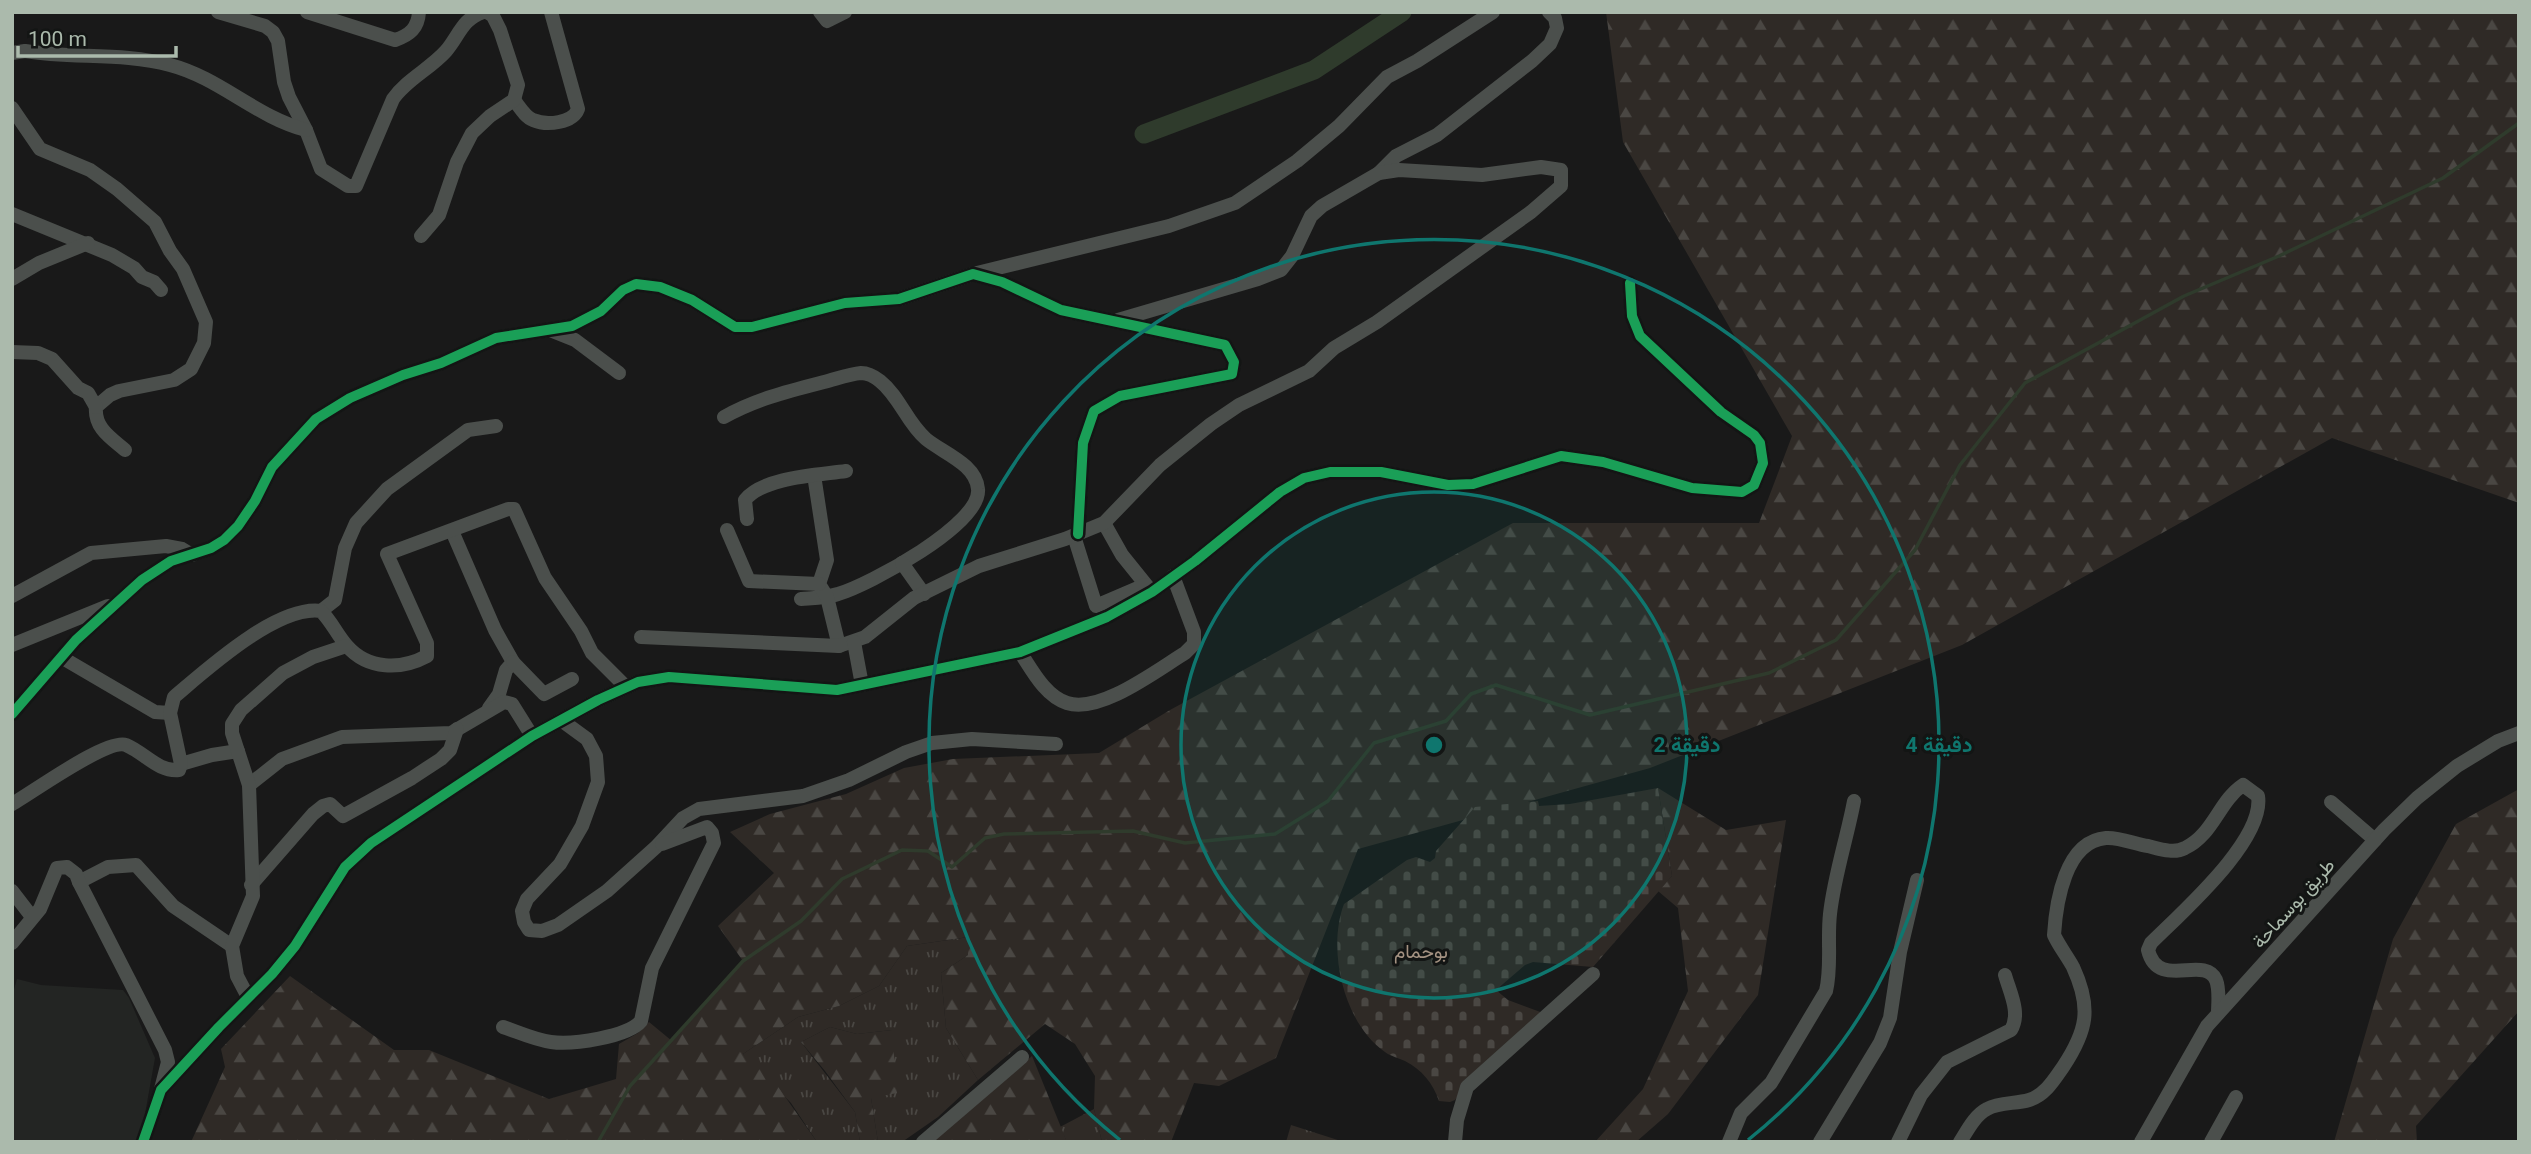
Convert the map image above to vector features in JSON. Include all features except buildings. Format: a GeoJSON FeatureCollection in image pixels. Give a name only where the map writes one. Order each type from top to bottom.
{"type":"FeatureCollection","features":[{"type":"Feature","properties":{"kind":"street"},"geometry":{"type":"LineString","coordinates":[[218,12],[265,26],[273,32],[278,41],[289,97],[306,130],[321,169],[348,186],[356,186],[393,99],[401,88],[447,50],[466,21],[485,12],[493,16],[518,85],[514,100],[490,116],[472,133],[457,162],[439,215],[421,236]]}},
{"type":"Feature","properties":{"kind":"street"},"geometry":{"type":"LineString","coordinates":[[307,12],[395,40],[407,36],[418,23],[419,12]]}},
{"type":"Feature","properties":{"kind":"street"},"geometry":{"type":"LineString","coordinates":[[514,100],[533,120],[547,122],[568,120],[576,115],[579,109],[551,12]]}},
{"type":"Feature","properties":{"kind":"street"},"geometry":{"type":"LineString","coordinates":[[820,12],[827,21],[845,12]]}},
{"type":"Feature","properties":{"kind":"street"},"geometry":{"type":"LineString","coordinates":[[12,715],[61,657],[142,580],[171,561],[211,548],[224,540],[238,526],[255,501],[272,467],[316,419],[350,398],[403,375],[441,363],[496,338],[572,326],[601,311],[623,290],[636,284],[660,287],[692,300],[736,327],[752,327],[845,303],[899,299],[973,274],[1169,226],[1235,203],[1297,161],[1339,125],[1387,77],[1493,12]]}},
{"type":"Feature","properties":{"kind":"street"},"geometry":{"type":"LineString","coordinates":[[1115,321],[1281,270],[1292,256],[1311,216],[1322,206],[1379,173],[1396,156],[1437,135],[1550,44],[1557,28],[1555,18],[1549,12]]}},
{"type":"Feature","properties":{"kind":"street"},"geometry":{"type":"LineString","coordinates":[[12,53],[25,51],[168,64],[220,85],[276,120],[306,130]]}},
{"type":"Feature","properties":{"kind":"street"},"geometry":{"type":"LineString","coordinates":[[12,108],[40,149],[90,170],[155,222],[183,269],[206,322],[204,343],[191,369],[173,380],[119,391],[96,407]]}},
{"type":"Feature","properties":{"kind":"street"},"geometry":{"type":"LineString","coordinates":[[641,637],[839,646],[865,637],[914,598],[979,566],[1076,535],[1104,523],[1160,466],[1211,424],[1240,405],[1309,371],[1334,348],[1377,322],[1531,212],[1561,186],[1561,170],[1541,167],[1482,174],[1399,170],[1379,173]]}},
{"type":"Feature","properties":{"kind":"street"},"geometry":{"type":"LineString","coordinates":[[12,214],[88,243],[134,268],[161,290]]}},
{"type":"Feature","properties":{"kind":"street"},"geometry":{"type":"LineString","coordinates":[[12,279],[39,262],[88,243]]}},
{"type":"Feature","properties":{"kind":"street"},"geometry":{"type":"LineString","coordinates":[[973,274],[1002,282],[1061,310],[1225,345],[1234,362],[1231,374],[1120,396],[1094,411],[1083,443],[1076,535],[1098,613]]}},
{"type":"Feature","properties":{"kind":"street"},"geometry":{"type":"LineString","coordinates":[[161,1090],[272,974],[295,946],[345,867],[371,843],[532,736],[638,682],[669,677],[837,690],[1020,652],[1173,576],[1280,492],[1304,478],[1330,472],[1381,472],[1448,485],[1473,484],[1561,456],[1603,462],[1692,488],[1742,492],[1754,485],[1763,463],[1759,443],[1754,435],[1721,412],[1640,336],[1632,316],[1630,283]]}},
{"type":"Feature","properties":{"kind":"street"},"geometry":{"type":"LineString","coordinates":[[549,329],[575,340],[619,373]]}},
{"type":"Feature","properties":{"kind":"street"},"geometry":{"type":"LineString","coordinates":[[12,352],[38,353],[52,359],[78,388],[88,393],[96,407],[100,428],[125,450]]}},
{"type":"Feature","properties":{"kind":"street"},"geometry":{"type":"LineString","coordinates":[[724,417],[743,406],[770,396],[862,373],[881,381],[898,400],[923,437],[968,467],[978,488],[978,499],[971,511],[955,527],[883,575],[827,597],[801,599]]}},
{"type":"Feature","properties":{"kind":"street"},"geometry":{"type":"LineString","coordinates":[[12,804],[113,745],[128,746],[159,766],[173,771],[179,770],[181,764],[170,713],[174,697],[257,632],[299,611],[321,611],[335,600],[345,548],[356,523],[387,489],[468,430],[496,426]]}},
{"type":"Feature","properties":{"kind":"street"},"geometry":{"type":"LineString","coordinates":[[747,519],[745,500],[750,494],[767,485],[846,471]]}},
{"type":"Feature","properties":{"kind":"street"},"geometry":{"type":"LineString","coordinates":[[814,475],[827,559],[819,584],[827,597],[839,646]]}},
{"type":"Feature","properties":{"kind":"street"},"geometry":{"type":"LineString","coordinates":[[321,611],[333,623],[346,646],[359,657],[391,667],[417,662],[428,656],[427,643],[382,550],[453,531],[514,509],[545,578],[582,631],[593,653],[626,687]]}},
{"type":"Feature","properties":{"kind":"street"},"geometry":{"type":"LineString","coordinates":[[1104,523],[1122,555],[1148,588]]}},
{"type":"Feature","properties":{"kind":"street"},"geometry":{"type":"LineString","coordinates":[[727,530],[749,580],[819,584]]}},
{"type":"Feature","properties":{"kind":"street"},"geometry":{"type":"LineString","coordinates":[[453,531],[495,630],[513,662],[544,694],[572,679]]}},
{"type":"Feature","properties":{"kind":"street"},"geometry":{"type":"LineString","coordinates":[[12,596],[91,553],[166,546],[182,549],[192,555]]}},
{"type":"Feature","properties":{"kind":"street"},"geometry":{"type":"LineString","coordinates":[[902,563],[924,594]]}},
{"type":"Feature","properties":{"kind":"street"},"geometry":{"type":"LineString","coordinates":[[1020,652],[1039,683],[1065,703],[1082,706],[1115,695],[1185,653],[1194,644],[1194,632],[1173,576]]}},
{"type":"Feature","properties":{"kind":"street"},"geometry":{"type":"LineString","coordinates":[[12,645],[118,602]]}},
{"type":"Feature","properties":{"kind":"street"},"geometry":{"type":"LineString","coordinates":[[854,642],[862,685]]}},
{"type":"Feature","properties":{"kind":"street"},"geometry":{"type":"LineString","coordinates":[[248,998],[237,975],[232,946],[253,896],[249,785],[232,733],[232,723],[240,710],[283,673],[297,664],[346,646]]}},
{"type":"Feature","properties":{"kind":"street"},"geometry":{"type":"LineString","coordinates":[[61,657],[155,712],[170,713]]}},
{"type":"Feature","properties":{"kind":"street"},"geometry":{"type":"LineString","coordinates":[[486,712],[499,694],[506,670],[513,662]]}},
{"type":"Feature","properties":{"kind":"street"},"geometry":{"type":"LineString","coordinates":[[249,785],[282,759],[342,737],[387,737],[432,732],[446,734],[504,702],[512,704],[532,736]]}},
{"type":"Feature","properties":{"kind":"street"},"geometry":{"type":"LineString","coordinates":[[561,720],[587,739],[596,756],[598,782],[582,826],[560,864],[527,899],[522,911],[529,930],[542,931],[558,925],[607,891],[656,847],[683,818],[699,809],[803,796],[849,780],[906,752],[932,743],[972,739],[1056,744]]}},
{"type":"Feature","properties":{"kind":"street"},"geometry":{"type":"LineString","coordinates":[[251,885],[323,806],[330,804],[343,816],[412,778],[450,750],[457,729]]}},
{"type":"Feature","properties":{"kind":"street","name":"طريق بوسماحة"},"geometry":{"type":"LineString","coordinates":[[2141,1142],[2207,1026],[2375,840],[2417,798],[2457,766],[2498,741],[2519,733]]}},
{"type":"Feature","properties":{"kind":"street"},"geometry":{"type":"LineString","coordinates":[[181,764],[238,751]]}},
{"type":"Feature","properties":{"kind":"street"},"geometry":{"type":"LineString","coordinates":[[1960,1142],[1979,1115],[1988,1108],[2030,1100],[2042,1093],[2055,1080],[2078,1044],[2085,1025],[2082,990],[2054,935],[2055,917],[2065,874],[2075,858],[2089,843],[2108,838],[2170,851],[2184,849],[2213,823],[2235,790],[2243,785],[2258,796],[2259,806],[2247,838],[2240,850],[2151,943],[2148,950],[2156,967],[2167,971],[2207,971],[2215,977],[2218,986],[2218,1013]]}},
{"type":"Feature","properties":{"kind":"street"},"geometry":{"type":"LineString","coordinates":[[1729,1142],[1741,1113],[1771,1083],[1826,991],[1829,978],[1830,911],[1854,801]]}},
{"type":"Feature","properties":{"kind":"street"},"geometry":{"type":"LineString","coordinates":[[2331,802],[2375,840]]}},
{"type":"Feature","properties":{"kind":"street"},"geometry":{"type":"LineString","coordinates":[[503,1027],[552,1042],[589,1040],[636,1028],[641,1021],[652,968],[714,843],[712,833],[707,827],[656,847]]}},
{"type":"Feature","properties":{"kind":"street"},"geometry":{"type":"LineString","coordinates":[[79,882],[108,867],[135,864],[173,906],[232,946]]}},
{"type":"Feature","properties":{"kind":"street"},"geometry":{"type":"LineString","coordinates":[[12,943],[45,899],[57,869],[61,866],[71,869],[76,874],[165,1050],[168,1062],[143,1142]]}},
{"type":"Feature","properties":{"kind":"street"},"geometry":{"type":"LineString","coordinates":[[1819,1142],[1880,1043],[1890,1018],[1900,952],[1917,880]]}},
{"type":"Feature","properties":{"kind":"street"},"geometry":{"type":"LineString","coordinates":[[12,891],[32,917]]}},
{"type":"Feature","properties":{"kind":"street"},"geometry":{"type":"LineString","coordinates":[[1455,1142],[1457,1120],[1467,1087],[1593,974]]}},
{"type":"Feature","properties":{"kind":"street"},"geometry":{"type":"LineString","coordinates":[[1898,1142],[1922,1095],[1947,1062],[2011,1030],[2015,1023],[2015,1007],[2005,975]]}},
{"type":"Feature","properties":{"kind":"street"},"geometry":{"type":"LineString","coordinates":[[923,1142],[1022,1057]]}},
{"type":"Feature","properties":{"kind":"street"},"geometry":{"type":"LineString","coordinates":[[2211,1142],[2236,1097]]}},
{"type":"Feature","properties":{"kind":"shaded area"},"geometry":{"type":"Polygon","coordinates":[[[17,979],[41,985],[123,990],[155,1058],[140,1142],[12,1142],[12,996],[17,979]]]}},
{"type":"Feature","properties":{"kind":"green space"},"geometry":{"type":"Polygon","coordinates":[[[1606,12],[2519,12],[2519,503],[2332,438],[1962,645],[1650,768],[1358,849],[1276,1058],[1219,1086],[1194,1083],[1171,1142],[1102,1142],[1094,1109],[1095,1076],[1075,1044],[1045,1024],[978,1080],[946,1028],[941,973],[968,955],[968,937],[907,946],[879,986],[839,1006],[798,1017],[743,1054],[767,1071],[817,1142],[191,1142],[225,1067],[221,1049],[290,976],[394,1050],[429,1050],[549,1099],[616,1079],[619,1044],[638,1033],[649,1022],[672,1041],[743,961],[718,926],[774,873],[730,832],[770,814],[846,794],[904,768],[953,759],[1099,753],[1170,710],[1513,523],[1759,523],[1792,436],[1623,142],[1606,12]]]}},
{"type":"Feature","properties":{"kind":"green space"},"geometry":{"type":"Polygon","coordinates":[[[1658,788],[1726,830],[1786,820],[1758,995],[1668,1114],[1636,1142],[1595,1142],[1643,1089],[1688,991],[1678,908],[1658,891],[1672,876],[1658,788]]]}},
{"type":"Feature","properties":{"kind":"green space","name":"بوحمام"},"geometry":{"type":"Polygon","coordinates":[[[1658,788],[1672,876],[1593,967],[1533,962],[1525,965],[1496,990],[1508,1000],[1543,1013],[1473,1076],[1455,1100],[1439,1101],[1434,1088],[1422,1073],[1387,1053],[1370,1039],[1358,1023],[1342,984],[1337,942],[1344,904],[1407,860],[1416,857],[1430,862],[1435,858],[1436,851],[1475,807],[1538,801],[1539,806],[1570,804],[1658,788]]]}},
{"type":"Feature","properties":{"kind":"green space"},"geometry":{"type":"Polygon","coordinates":[[[2519,789],[2519,1011],[2416,1126],[2417,1142],[2334,1142],[2393,939],[2456,824],[2519,789]]]}},
{"type":"Feature","properties":{"kind":"green space"},"geometry":{"type":"Polygon","coordinates":[[[969,937],[968,955],[941,973],[946,1028],[978,1080],[938,1117],[902,1142],[878,1142],[871,1098],[892,1030],[857,1034],[830,1027],[801,1042],[855,1112],[860,1142],[817,1142],[791,1103],[743,1054],[798,1017],[839,1006],[879,986],[907,946],[969,937]]]}},
{"type":"Feature","properties":{"kind":"green space"},"geometry":{"type":"Polygon","coordinates":[[[830,1027],[857,1034],[892,1030],[897,1093],[871,1098],[878,1142],[860,1142],[855,1112],[801,1042],[830,1027]]]}},
{"type":"Feature","properties":{"kind":"green space"},"geometry":{"type":"Polygon","coordinates":[[[1032,1056],[1067,1142],[932,1142],[1032,1056]]]}},
{"type":"Feature","properties":{"kind":"green space"},"geometry":{"type":"Polygon","coordinates":[[[1094,1109],[1102,1142],[1067,1142],[1060,1127],[1094,1109]]]}},
{"type":"Feature","properties":{"kind":"green space"},"geometry":{"type":"Polygon","coordinates":[[[1291,1125],[1344,1142],[1286,1142],[1291,1125]]]}},
{"type":"Feature","properties":{"kind":"waterway"},"geometry":{"type":"LineString","coordinates":[[1144,134],[1314,70],[1402,12]]}},
{"type":"Feature","properties":{"kind":"waterway"},"geometry":{"type":"LineString","coordinates":[[598,1142],[630,1086],[743,961],[801,921],[842,879],[902,850],[928,851],[952,867],[985,838],[1004,834],[1133,831],[1185,843],[1275,834],[1328,801],[1374,743],[1446,721],[1471,694],[1496,685],[1590,715],[1769,673],[1836,640],[1915,550],[1960,465],[2025,383],[2184,296],[2279,256],[2443,178],[2519,123]]}},
{"type":"Feature","properties":{"kind":"cycle path"},"geometry":{"type":"LineString","coordinates":[[12,714],[76,640],[142,580],[171,561],[211,548],[224,540],[238,526],[255,501],[272,467],[316,419],[350,398],[403,375],[441,363],[496,338],[572,326],[601,311],[623,290],[636,284],[660,287],[692,300],[735,327],[752,327],[845,303],[899,299],[973,274],[1002,282],[1061,310],[1225,345],[1234,362],[1232,374],[1120,396],[1094,411],[1083,443],[1078,534]]}},
{"type":"Feature","properties":{"kind":"cycle path"},"geometry":{"type":"LineString","coordinates":[[143,1142],[161,1090],[272,974],[295,946],[345,867],[371,843],[532,736],[598,700],[638,682],[669,677],[837,690],[1020,652],[1107,617],[1152,592],[1280,492],[1304,478],[1330,472],[1381,472],[1448,485],[1473,484],[1561,456],[1603,462],[1692,488],[1742,492],[1754,485],[1763,463],[1760,443],[1754,435],[1721,412],[1640,336],[1632,316],[1630,283]]}}]}
